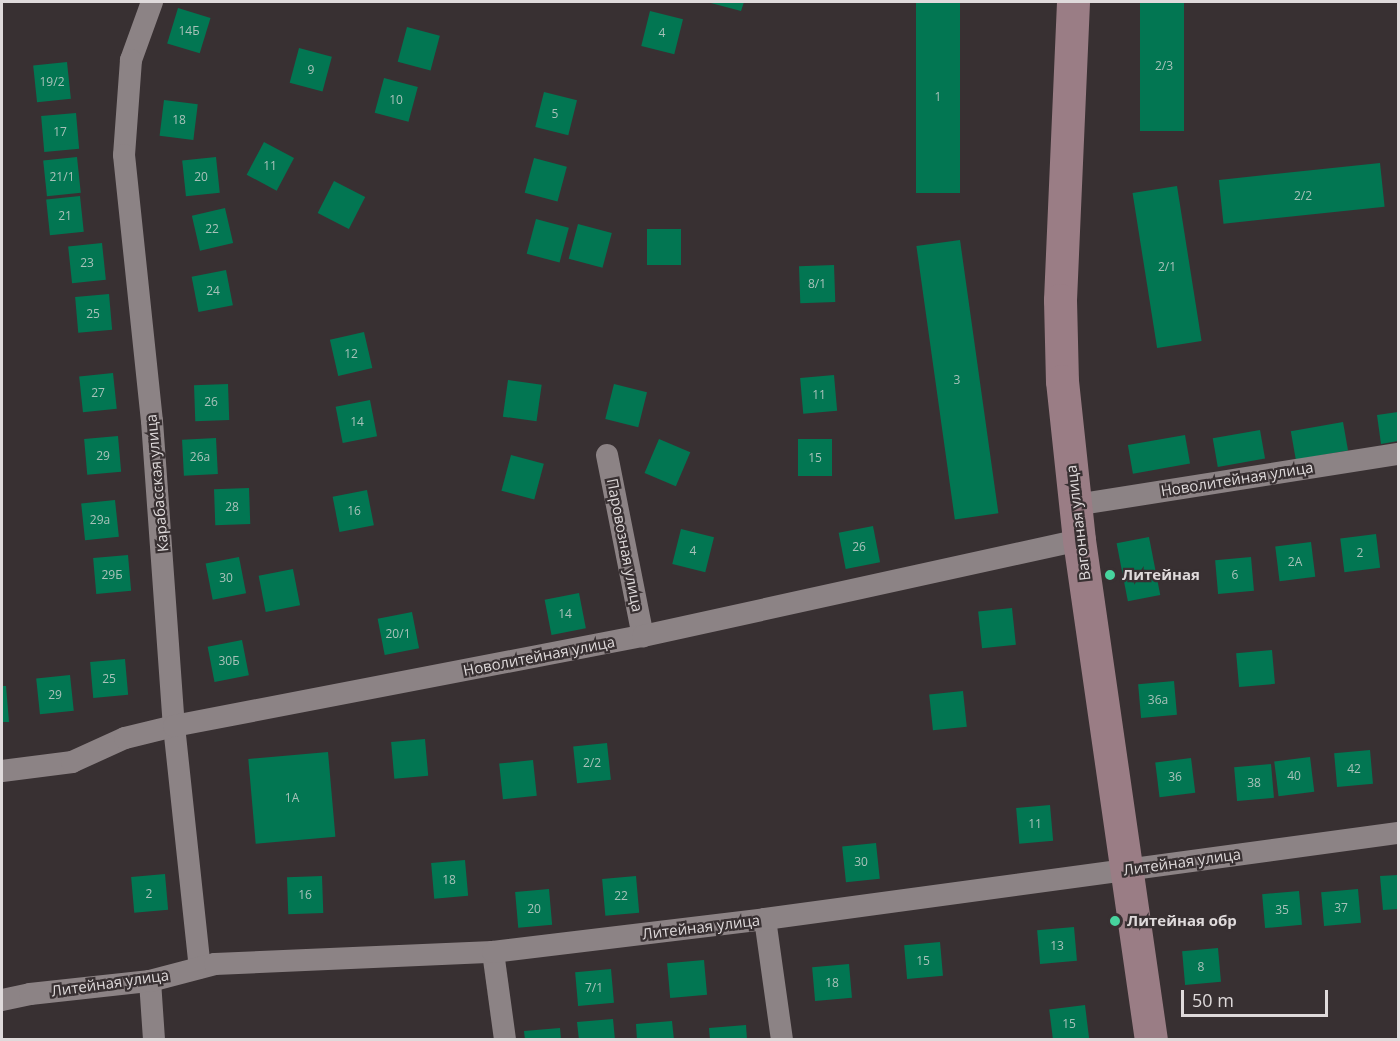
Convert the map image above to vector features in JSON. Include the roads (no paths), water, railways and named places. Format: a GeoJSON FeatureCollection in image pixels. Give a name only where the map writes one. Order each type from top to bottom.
{"type":"FeatureCollection","features":[{"type":"Feature","properties":{"kind":"street","name":"Карабасская улица"},"geometry":{"type":"LineString","coordinates":[[152,2],[131,60],[124,155],[152,420],[174,726],[200,968]]}},
{"type":"Feature","properties":{"kind":"street","name":"Вагонная улица"},"geometry":{"type":"LineString","coordinates":[[1073,2],[1060,300],[1062,381],[1078,540],[1151,1040]]}},
{"type":"Feature","properties":{"kind":"street","name":"Паровозная улица"},"geometry":{"type":"LineString","coordinates":[[607,454],[643,636]]}},
{"type":"Feature","properties":{"kind":"street","name":"Новолитейная улица"},"geometry":{"type":"LineString","coordinates":[[1075,505],[1398,454]]}},
{"type":"Feature","properties":{"kind":"street","name":"Новолитейная улица"},"geometry":{"type":"LineString","coordinates":[[2,771],[72,762],[125,738],[174,726],[643,636],[1078,540]]}},
{"type":"Feature","properties":{"kind":"street","name":"Литейная улица"},"geometry":{"type":"LineString","coordinates":[[2,1000],[30,994],[150,981],[215,964],[493,952],[765,920],[1398,833]]}},
{"type":"Feature","properties":{"kind":"street"},"geometry":{"type":"LineString","coordinates":[[765,920],[782,1040]]}},
{"type":"Feature","properties":{"kind":"street"},"geometry":{"type":"LineString","coordinates":[[493,952],[505,1040]]}},
{"type":"Feature","properties":{"kind":"street"},"geometry":{"type":"LineString","coordinates":[[150,981],[154,1040]]}},
{"type":"Feature","properties":{"kind":"place","name":"Литейная"},"geometry":{"type":"Point","coordinates":[1110,575]}},
{"type":"Feature","properties":{"kind":"place","name":"Литейная обр"},"geometry":{"type":"Point","coordinates":[1115,921]}}]}
